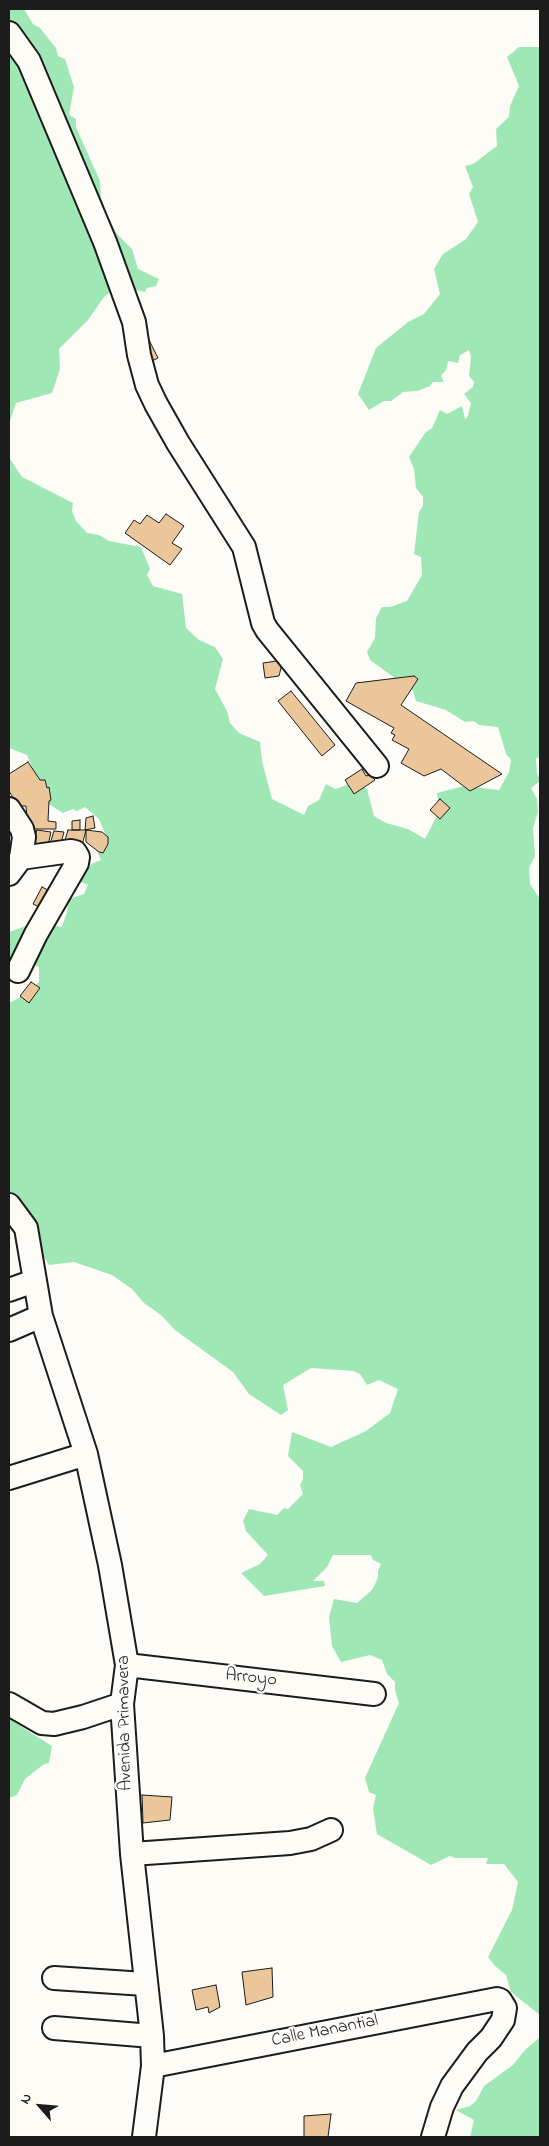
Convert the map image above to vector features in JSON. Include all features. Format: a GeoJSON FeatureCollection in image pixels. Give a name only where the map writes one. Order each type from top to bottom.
{"type":"FeatureCollection","features":[{"type":"Feature","properties":{"kind":"street"},"geometry":{"type":"LineString","coordinates":[[9,33],[29,61],[106,242],[134,322],[139,355],[147,385],[178,443],[244,547],[263,623],[377,766]]}},
{"type":"Feature","properties":{"kind":"street"},"geometry":{"type":"LineString","coordinates":[[9,809],[22,829],[24,845],[15,866]]}},
{"type":"Feature","properties":{"kind":"street"},"geometry":{"type":"LineString","coordinates":[[15,866],[71,851],[78,857],[78,863],[36,934],[18,971]]}},
{"type":"Feature","properties":{"kind":"street"},"geometry":{"type":"LineString","coordinates":[[9,1205],[17,1226]]}},
{"type":"Feature","properties":{"kind":"street","name":"Avenida Primavera"},"geometry":{"type":"LineString","coordinates":[[17,1226],[34,1281],[41,1316],[86,1454],[110,1564],[127,1666],[122,1704],[132,1854],[152,2036],[153,2066],[144,2137]]}},
{"type":"Feature","properties":{"kind":"street"},"geometry":{"type":"LineString","coordinates":[[9,1290],[34,1281]]}},
{"type":"Feature","properties":{"kind":"street"},"geometry":{"type":"LineString","coordinates":[[9,1330],[41,1316]]}},
{"type":"Feature","properties":{"kind":"street"},"geometry":{"type":"LineString","coordinates":[[9,1478],[86,1454]]}},
{"type":"Feature","properties":{"kind":"street","name":"Arroyo"},"geometry":{"type":"LineString","coordinates":[[127,1666],[374,1694]]}},
{"type":"Feature","properties":{"kind":"street"},"geometry":{"type":"LineString","coordinates":[[9,1704],[42,1724],[54,1724],[122,1704]]}},
{"type":"Feature","properties":{"kind":"street"},"geometry":{"type":"LineString","coordinates":[[132,1854],[290,1843],[311,1839],[331,1830]]}},
{"type":"Feature","properties":{"kind":"street"},"geometry":{"type":"LineString","coordinates":[[54,1978],[145,1984]]}},
{"type":"Feature","properties":{"kind":"street","name":"Calle Manantial"},"geometry":{"type":"LineString","coordinates":[[153,2066],[497,1999],[504,2004],[503,2020],[491,2038],[477,2052],[452,2086],[442,2107],[433,2137]]}},
{"type":"Feature","properties":{"kind":"street"},"geometry":{"type":"LineString","coordinates":[[54,2028],[152,2036]]}},
{"type":"Feature","properties":{"kind":"green space"},"geometry":{"type":"Polygon","coordinates":[[[9,9],[24,9],[33,24],[40,28],[56,48],[58,56],[65,59],[74,87],[69,115],[76,119],[76,127],[100,181],[101,197],[107,215],[117,234],[132,249],[138,269],[159,279],[156,286],[147,288],[145,292],[135,290],[133,293],[111,292],[104,297],[88,320],[59,349],[60,369],[52,393],[16,403],[9,424],[9,9]]]}},
{"type":"Feature","properties":{"kind":"green space"},"geometry":{"type":"Polygon","coordinates":[[[519,47],[540,47],[540,757],[536,758],[537,773],[540,781],[531,788],[537,799],[538,812],[533,828],[535,856],[529,868],[530,884],[540,899],[540,2015],[511,1992],[506,1975],[488,1957],[512,1910],[518,1882],[504,1864],[486,1864],[488,1858],[455,1858],[450,1856],[431,1865],[377,1834],[373,1809],[376,1795],[369,1792],[365,1778],[399,1703],[395,1682],[387,1674],[382,1660],[370,1655],[341,1662],[332,1646],[329,1617],[334,1599],[357,1603],[372,1590],[378,1578],[381,1564],[373,1560],[371,1555],[333,1555],[327,1567],[313,1581],[324,1581],[325,1586],[264,1596],[241,1573],[260,1564],[268,1555],[246,1531],[243,1521],[249,1509],[277,1515],[284,1508],[288,1509],[303,1494],[300,1485],[303,1479],[303,1471],[288,1456],[292,1432],[331,1447],[366,1431],[390,1413],[398,1389],[379,1380],[367,1385],[360,1374],[353,1371],[311,1368],[283,1385],[288,1410],[281,1415],[249,1394],[233,1372],[175,1330],[161,1315],[144,1303],[132,1289],[112,1275],[74,1262],[49,1265],[9,1203],[9,1003],[28,993],[39,982],[39,967],[18,957],[9,958],[9,932],[57,915],[56,926],[62,927],[69,899],[84,894],[88,885],[76,880],[75,876],[90,867],[91,864],[101,860],[94,844],[106,836],[99,819],[85,807],[77,811],[73,809],[63,813],[47,803],[27,755],[9,748],[9,450],[10,459],[22,477],[73,503],[72,511],[76,521],[87,533],[99,535],[109,541],[141,547],[150,569],[147,575],[153,586],[182,594],[186,628],[199,640],[215,647],[223,659],[215,689],[227,711],[230,723],[239,733],[260,742],[262,761],[272,799],[304,815],[308,806],[319,800],[326,784],[335,789],[353,783],[367,789],[374,816],[386,823],[408,829],[425,839],[439,812],[437,793],[464,786],[499,790],[509,772],[511,760],[506,754],[498,727],[479,725],[474,721],[465,722],[446,710],[416,701],[413,691],[370,660],[367,652],[375,638],[376,618],[382,607],[390,607],[407,601],[422,575],[421,557],[414,554],[419,512],[423,506],[423,497],[416,488],[414,469],[409,457],[425,433],[432,428],[440,410],[447,414],[462,406],[465,419],[468,416],[471,403],[464,394],[473,387],[474,382],[469,376],[471,357],[469,350],[460,355],[458,363],[448,361],[446,370],[441,376],[444,382],[433,382],[430,386],[417,391],[403,392],[391,401],[384,401],[369,410],[358,394],[376,348],[408,322],[424,314],[440,294],[434,269],[443,254],[466,239],[478,222],[469,194],[473,187],[465,166],[473,164],[497,146],[496,129],[509,117],[510,106],[519,86],[507,57],[519,47]]]}},
{"type":"Feature","properties":{"kind":"green space"},"geometry":{"type":"Polygon","coordinates":[[[9,1719],[52,1746],[49,1763],[44,1764],[25,1779],[17,1795],[9,1798],[9,1719]]]}},
{"type":"Feature","properties":{"kind":"green space"},"geometry":{"type":"Polygon","coordinates":[[[540,2037],[540,2137],[470,2137],[474,2120],[456,2110],[470,2106],[476,2101],[484,2086],[513,2065],[525,2050],[540,2037]]]}},
{"type":"Feature","properties":{"kind":"building"},"geometry":{"type":"Polygon","coordinates":[[[148,338],[158,358],[150,362],[140,340],[148,338]]]}},
{"type":"Feature","properties":{"kind":"building"},"geometry":{"type":"Polygon","coordinates":[[[166,514],[184,526],[172,543],[182,549],[170,565],[125,533],[134,520],[140,524],[147,515],[159,523],[166,514]]]}},
{"type":"Feature","properties":{"kind":"building"},"geometry":{"type":"Polygon","coordinates":[[[283,660],[279,676],[265,678],[263,663],[283,660]]]}},
{"type":"Feature","properties":{"kind":"building"},"geometry":{"type":"Polygon","coordinates":[[[414,676],[418,679],[401,705],[502,774],[470,791],[441,769],[424,776],[401,763],[409,749],[392,740],[395,735],[391,733],[394,728],[346,701],[356,683],[414,676]]]}},
{"type":"Feature","properties":{"kind":"building"},"geometry":{"type":"Polygon","coordinates":[[[291,691],[335,745],[322,756],[278,701],[291,691]]]}},
{"type":"Feature","properties":{"kind":"building"},"geometry":{"type":"Polygon","coordinates":[[[28,762],[40,780],[45,780],[47,788],[49,787],[51,800],[49,801],[48,821],[56,822],[56,829],[28,829],[26,806],[18,806],[9,791],[9,774],[28,762]]]}},
{"type":"Feature","properties":{"kind":"building"},"geometry":{"type":"Polygon","coordinates":[[[362,769],[366,776],[370,775],[375,780],[354,794],[345,780],[362,769]]]}},
{"type":"Feature","properties":{"kind":"building"},"geometry":{"type":"Polygon","coordinates":[[[440,799],[450,808],[440,819],[430,810],[440,799]]]}},
{"type":"Feature","properties":{"kind":"building"},"geometry":{"type":"Polygon","coordinates":[[[93,816],[95,828],[85,830],[86,818],[93,816]]]}},
{"type":"Feature","properties":{"kind":"building"},"geometry":{"type":"Polygon","coordinates":[[[80,820],[80,830],[72,830],[72,821],[80,820]]]}},
{"type":"Feature","properties":{"kind":"building"},"geometry":{"type":"Polygon","coordinates":[[[37,830],[51,832],[48,845],[58,856],[54,866],[28,857],[37,830]]]}},
{"type":"Feature","properties":{"kind":"building"},"geometry":{"type":"Polygon","coordinates":[[[68,830],[86,830],[80,853],[63,847],[68,830]]]}},
{"type":"Feature","properties":{"kind":"building"},"geometry":{"type":"Polygon","coordinates":[[[86,830],[102,832],[108,837],[108,844],[103,853],[86,842],[86,830]]]}},
{"type":"Feature","properties":{"kind":"building"},"geometry":{"type":"Polygon","coordinates":[[[54,831],[64,832],[59,851],[49,847],[54,831]]]}},
{"type":"Feature","properties":{"kind":"building"},"geometry":{"type":"Polygon","coordinates":[[[42,887],[56,894],[47,911],[33,904],[42,887]]]}},
{"type":"Feature","properties":{"kind":"building"},"geometry":{"type":"Polygon","coordinates":[[[31,982],[40,988],[29,1003],[20,996],[31,982]]]}},
{"type":"Feature","properties":{"kind":"building"},"geometry":{"type":"Polygon","coordinates":[[[142,1795],[172,1797],[170,1820],[143,1823],[142,1795]]]}},
{"type":"Feature","properties":{"kind":"building"},"geometry":{"type":"Polygon","coordinates":[[[272,1968],[273,1997],[246,2005],[242,1972],[272,1968]]]}},
{"type":"Feature","properties":{"kind":"building"},"geometry":{"type":"Polygon","coordinates":[[[216,1985],[220,2007],[209,2013],[208,2007],[196,2010],[192,1990],[216,1985]]]}},
{"type":"Feature","properties":{"kind":"building"},"geometry":{"type":"Polygon","coordinates":[[[331,2114],[328,2137],[304,2137],[304,2116],[331,2114]]]}}]}
